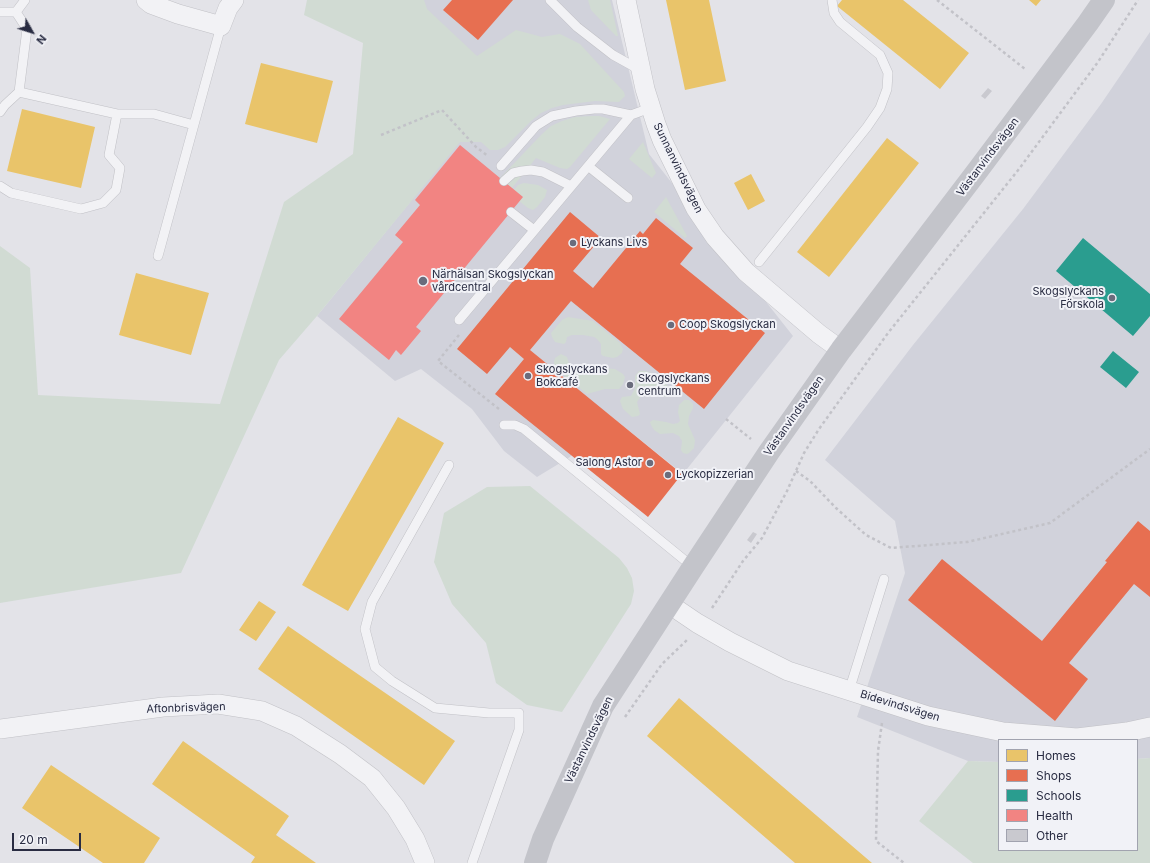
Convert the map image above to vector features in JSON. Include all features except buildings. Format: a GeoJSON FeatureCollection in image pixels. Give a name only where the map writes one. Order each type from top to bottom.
{"type":"FeatureCollection","features":[{"type":"Feature","properties":{"kind":"street"},"geometry":{"type":"LineString","coordinates":[[146,0],[151,4],[178,14],[221,26],[228,8],[234,0]]}},
{"type":"Feature","properties":{"kind":"street","name":"Sunnanvindsvägen"},"geometry":{"type":"LineString","coordinates":[[626,0],[640,70],[650,108],[662,140],[687,193],[715,237],[736,261],[756,281],[819,334],[841,350]]}},
{"type":"Feature","properties":{"kind":"street","name":"Västanvindsvägen"},"geometry":{"type":"LineString","coordinates":[[534,863],[543,839],[603,706],[693,566],[780,436],[841,350],[978,170],[1104,0]]}},
{"type":"Feature","properties":{"kind":"street","name":"Bidevindsvägen"},"geometry":{"type":"LineString","coordinates":[[669,604],[697,623],[730,642],[788,671],[928,716],[1004,732],[1077,738],[1127,732],[1150,727]]}},
{"type":"Feature","properties":{"kind":"street","name":"Aftonbrisvägen"},"geometry":{"type":"LineString","coordinates":[[0,729],[163,707],[218,704],[262,711],[296,726],[340,754],[372,778],[396,808],[414,839],[425,863]]}},
{"type":"Feature","properties":{"kind":"lane"},"geometry":{"type":"LineString","coordinates":[[16,12],[24,0]]}},
{"type":"Feature","properties":{"kind":"lane"},"geometry":{"type":"LineString","coordinates":[[550,0],[583,32],[613,54],[640,70]]}},
{"type":"Feature","properties":{"kind":"lane"},"geometry":{"type":"LineString","coordinates":[[759,262],[867,127],[880,108],[887,88],[888,73],[880,55],[840,22],[834,13],[832,0]]}},
{"type":"Feature","properties":{"kind":"lane"},"geometry":{"type":"LineString","coordinates":[[0,12],[16,12]]}},
{"type":"Feature","properties":{"kind":"lane"},"geometry":{"type":"LineString","coordinates":[[0,112],[5,105],[20,92],[27,29],[16,12]]}},
{"type":"Feature","properties":{"kind":"lane"},"geometry":{"type":"LineString","coordinates":[[158,256],[221,26]]}},
{"type":"Feature","properties":{"kind":"lane"},"geometry":{"type":"LineString","coordinates":[[20,92],[117,114],[154,114],[194,125]]}},
{"type":"Feature","properties":{"kind":"lane"},"geometry":{"type":"LineString","coordinates":[[459,320],[631,115],[650,108]]}},
{"type":"Feature","properties":{"kind":"lane"},"geometry":{"type":"LineString","coordinates":[[501,166],[536,126],[552,116],[594,109],[603,109],[631,115]]}},
{"type":"Feature","properties":{"kind":"lane"},"geometry":{"type":"LineString","coordinates":[[0,186],[11,193],[81,209],[103,203],[116,190],[120,168],[109,155],[117,114]]}},
{"type":"Feature","properties":{"kind":"lane"},"geometry":{"type":"LineString","coordinates":[[588,166],[628,198]]}},
{"type":"Feature","properties":{"kind":"lane"},"geometry":{"type":"LineString","coordinates":[[504,181],[513,173],[531,170],[544,172],[571,186]]}},
{"type":"Feature","properties":{"kind":"lane"},"geometry":{"type":"LineString","coordinates":[[511,212],[534,230]]}},
{"type":"Feature","properties":{"kind":"lane"},"geometry":{"type":"LineString","coordinates":[[504,425],[515,425],[524,429],[693,566]]}},
{"type":"Feature","properties":{"kind":"lane"},"geometry":{"type":"LineString","coordinates":[[448,465],[372,602],[365,630],[376,667],[392,681],[435,708],[489,713],[519,713],[520,730],[472,863]]}},
{"type":"Feature","properties":{"kind":"lane"},"geometry":{"type":"LineString","coordinates":[[849,691],[884,579]]}},
{"type":"Feature","properties":{"kind":"path"},"geometry":{"type":"LineString","coordinates":[[937,0],[1027,70]]}},
{"type":"Feature","properties":{"kind":"path"},"geometry":{"type":"LineString","coordinates":[[622,722],[662,664],[688,640],[697,623],[712,608],[743,561],[762,538],[804,453],[819,429],[888,333],[1019,169],[1098,62],[1138,0]]}},
{"type":"Feature","properties":{"kind":"path"},"geometry":{"type":"LineString","coordinates":[[381,135],[442,110],[476,147],[501,166]]}},
{"type":"Feature","properties":{"kind":"path"},"geometry":{"type":"LineString","coordinates":[[459,320],[462,332],[438,361],[484,396]]}},
{"type":"Feature","properties":{"kind":"path"},"geometry":{"type":"LineString","coordinates":[[726,419],[752,440]]}},
{"type":"Feature","properties":{"kind":"path"},"geometry":{"type":"LineString","coordinates":[[796,471],[810,481],[836,508],[866,535],[891,548],[967,542],[1050,523],[1150,449]]}},
{"type":"Feature","properties":{"kind":"path"},"geometry":{"type":"LineString","coordinates":[[885,703],[878,750],[876,841],[904,863]]}},
{"type":"Feature","properties":{"kind":"shaded area"},"geometry":{"type":"Polygon","coordinates":[[[307,0],[424,0],[427,9],[477,56],[516,30],[542,37],[560,34],[580,44],[624,92],[625,96],[619,102],[595,101],[552,108],[541,113],[505,147],[498,150],[490,150],[481,142],[460,142],[279,360],[181,573],[0,603],[0,246],[30,268],[38,395],[220,404],[284,202],[353,154],[363,43],[304,15],[307,0]]]}},
{"type":"Feature","properties":{"kind":"shaded area"},"geometry":{"type":"Polygon","coordinates":[[[389,0],[612,0],[649,154],[793,336],[683,474],[607,413],[570,457],[537,477],[504,451],[472,409],[421,369],[395,381],[317,316],[410,202],[389,0]]]}},
{"type":"Feature","properties":{"kind":"shaded area"},"geometry":{"type":"Polygon","coordinates":[[[588,0],[610,0],[618,36],[616,36],[591,10],[588,0]]]}},
{"type":"Feature","properties":{"kind":"shaded area"},"geometry":{"type":"Polygon","coordinates":[[[1150,32],[1150,758],[1138,759],[1138,739],[998,739],[998,762],[968,761],[857,717],[905,573],[895,521],[825,460],[913,345],[1023,209],[1101,104],[1150,32]]]}},
{"type":"Feature","properties":{"kind":"shaded area"},"geometry":{"type":"Polygon","coordinates":[[[599,116],[610,119],[570,167],[567,169],[560,168],[536,158],[512,188],[500,178],[551,126],[575,117],[599,116]]]}},
{"type":"Feature","properties":{"kind":"shaded area"},"geometry":{"type":"Polygon","coordinates":[[[643,142],[656,173],[652,178],[629,159],[643,142]]]}},
{"type":"Feature","properties":{"kind":"shaded area"},"geometry":{"type":"Polygon","coordinates":[[[524,183],[538,185],[547,190],[545,197],[533,210],[519,201],[523,197],[514,190],[518,185],[524,183]]]}},
{"type":"Feature","properties":{"kind":"shaded area"},"geometry":{"type":"Polygon","coordinates":[[[666,197],[687,236],[685,238],[654,212],[666,197]]]}},
{"type":"Feature","properties":{"kind":"shaded area"},"geometry":{"type":"Polygon","coordinates":[[[568,317],[593,321],[620,343],[623,349],[622,353],[613,358],[603,356],[601,354],[601,344],[597,339],[583,335],[572,335],[567,337],[564,344],[555,342],[551,333],[562,320],[568,317]]]}},
{"type":"Feature","properties":{"kind":"shaded area"},"geometry":{"type":"Polygon","coordinates":[[[561,354],[567,357],[570,367],[578,373],[602,368],[615,369],[625,377],[623,384],[619,389],[605,389],[587,394],[555,368],[555,358],[561,354]]]}},
{"type":"Feature","properties":{"kind":"shaded area"},"geometry":{"type":"Polygon","coordinates":[[[639,371],[652,373],[668,386],[671,394],[670,397],[667,397],[661,396],[656,392],[644,394],[637,402],[640,414],[632,417],[623,409],[620,401],[622,397],[631,396],[635,388],[635,376],[639,371]]]}},
{"type":"Feature","properties":{"kind":"shaded area"},"geometry":{"type":"Polygon","coordinates":[[[684,400],[689,400],[693,404],[688,424],[695,440],[694,448],[687,454],[683,453],[681,450],[682,441],[679,436],[673,433],[660,434],[654,430],[650,422],[653,420],[673,424],[678,423],[680,421],[678,412],[679,405],[684,400]]]}},
{"type":"Feature","properties":{"kind":"shaded area"},"geometry":{"type":"Polygon","coordinates":[[[530,486],[619,558],[627,568],[632,578],[634,591],[631,604],[562,712],[527,705],[496,683],[486,643],[452,604],[434,562],[444,513],[487,487],[530,486]]]}},
{"type":"Feature","properties":{"kind":"shaded area"},"geometry":{"type":"Polygon","coordinates":[[[1150,758],[1150,863],[973,863],[919,821],[968,761],[998,762],[998,851],[1138,851],[1138,759],[1150,758]]]}},
{"type":"Feature","properties":{"kind":"place","name":"Lyckans Livs"},"geometry":{"type":"Point","coordinates":[573,243]}},
{"type":"Feature","properties":{"kind":"place","name":"Närhälsan Skogslyckan vårdcentral"},"geometry":{"type":"Point","coordinates":[423,281]}},
{"type":"Feature","properties":{"kind":"place","name":"Skogslyckans Förskola"},"geometry":{"type":"Point","coordinates":[1112,298]}},
{"type":"Feature","properties":{"kind":"place","name":"Coop Skogslyckan"},"geometry":{"type":"Point","coordinates":[671,325]}},
{"type":"Feature","properties":{"kind":"place","name":"Skogslyckans Bokcafé"},"geometry":{"type":"Point","coordinates":[528,376]}},
{"type":"Feature","properties":{"kind":"place","name":"Skogslyckans centrum"},"geometry":{"type":"Point","coordinates":[630,385]}},
{"type":"Feature","properties":{"kind":"place","name":"Salong Astor"},"geometry":{"type":"Point","coordinates":[650,463]}},
{"type":"Feature","properties":{"kind":"place","name":"Lyckopizzerian"},"geometry":{"type":"Point","coordinates":[668,475]}}]}
